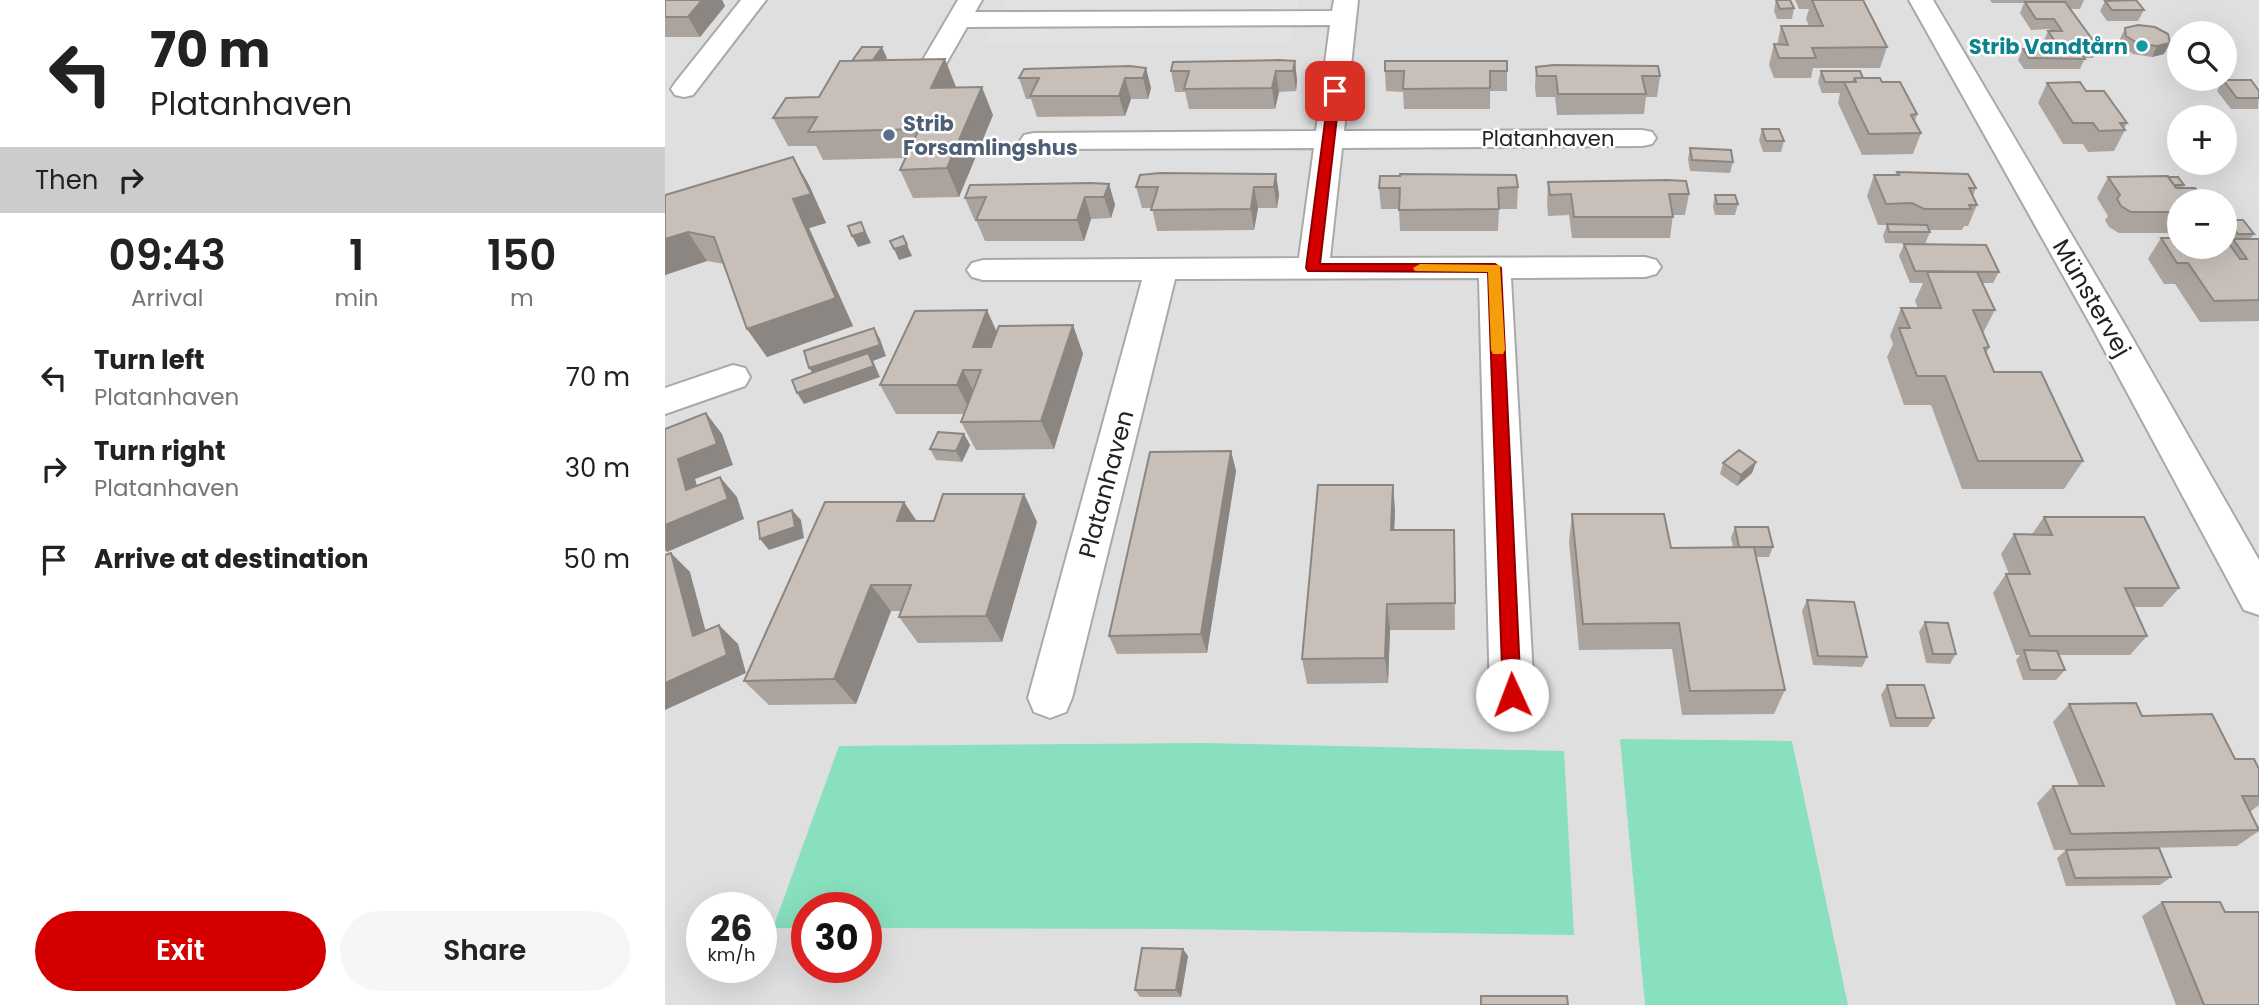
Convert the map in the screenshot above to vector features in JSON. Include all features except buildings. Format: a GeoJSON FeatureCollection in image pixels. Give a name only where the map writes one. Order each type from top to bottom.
{"type":"FeatureCollection","features":[{"type":"Feature","properties":{"kind":"street"},"geometry":{"type":"LineString","coordinates":[[684,89],[754,0]]}},
{"type":"Feature","properties":{"kind":"street","name":"Münstervej"},"geometry":{"type":"LineString","coordinates":[[1921,0],[2109,327],[2259,598]]}},
{"type":"Feature","properties":{"kind":"street"},"geometry":{"type":"LineString","coordinates":[[930,70],[965,10],[1345,9],[1313,268]]}},
{"type":"Feature","properties":{"kind":"street","name":"Platanhaven"},"geometry":{"type":"LineString","coordinates":[[1034,141],[1642,138]]}},
{"type":"Feature","properties":{"kind":"street"},"geometry":{"type":"LineString","coordinates":[[983,270],[1645,267]]}},
{"type":"Feature","properties":{"kind":"street"},"geometry":{"type":"LineString","coordinates":[[1495,268],[1512,695]]}},
{"type":"Feature","properties":{"kind":"street","name":"Platanhaven"},"geometry":{"type":"LineString","coordinates":[[1050,698],[1161,270]]}},
{"type":"Feature","properties":{"kind":"street"},"geometry":{"type":"LineString","coordinates":[[665,401],[733,377]]}},
{"type":"Feature","properties":{"kind":"shaded area"},"geometry":{"type":"Polygon","coordinates":[[[665,0],[2259,0],[2259,1005],[665,1005],[665,0]]]}},
{"type":"Feature","properties":{"kind":"shaded area"},"geometry":{"type":"Polygon","coordinates":[[[1007,0],[1299,0],[1291,44],[983,45],[1007,0]]]}},
{"type":"Feature","properties":{"kind":"green space"},"geometry":{"type":"Polygon","coordinates":[[[1620,739],[1792,741],[1848,1005],[1645,1005],[1620,739]]]}},
{"type":"Feature","properties":{"kind":"green space"},"geometry":{"type":"Polygon","coordinates":[[[1205,743],[1564,751],[1574,935],[882,928],[882,892],[791,892],[791,928],[777,928],[777,917],[839,746],[1205,743]]]}},
{"type":"Feature","properties":{"kind":"slow traffic"},"geometry":{"type":"LineString","coordinates":[[1420,268],[1495,268],[1498,350]]}},
{"type":"Feature","properties":{"kind":"place","name":"Strib Vandtårn"},"geometry":{"type":"Point","coordinates":[2142,46]}},
{"type":"Feature","properties":{"kind":"place","name":"Strib Forsamlingshus"},"geometry":{"type":"Point","coordinates":[889,135]}},
{"type":"Feature","properties":{"kind":"route"},"geometry":{"type":"LineString","coordinates":[[1335,91],[1313,268],[1495,268],[1512,695]]}}]}
